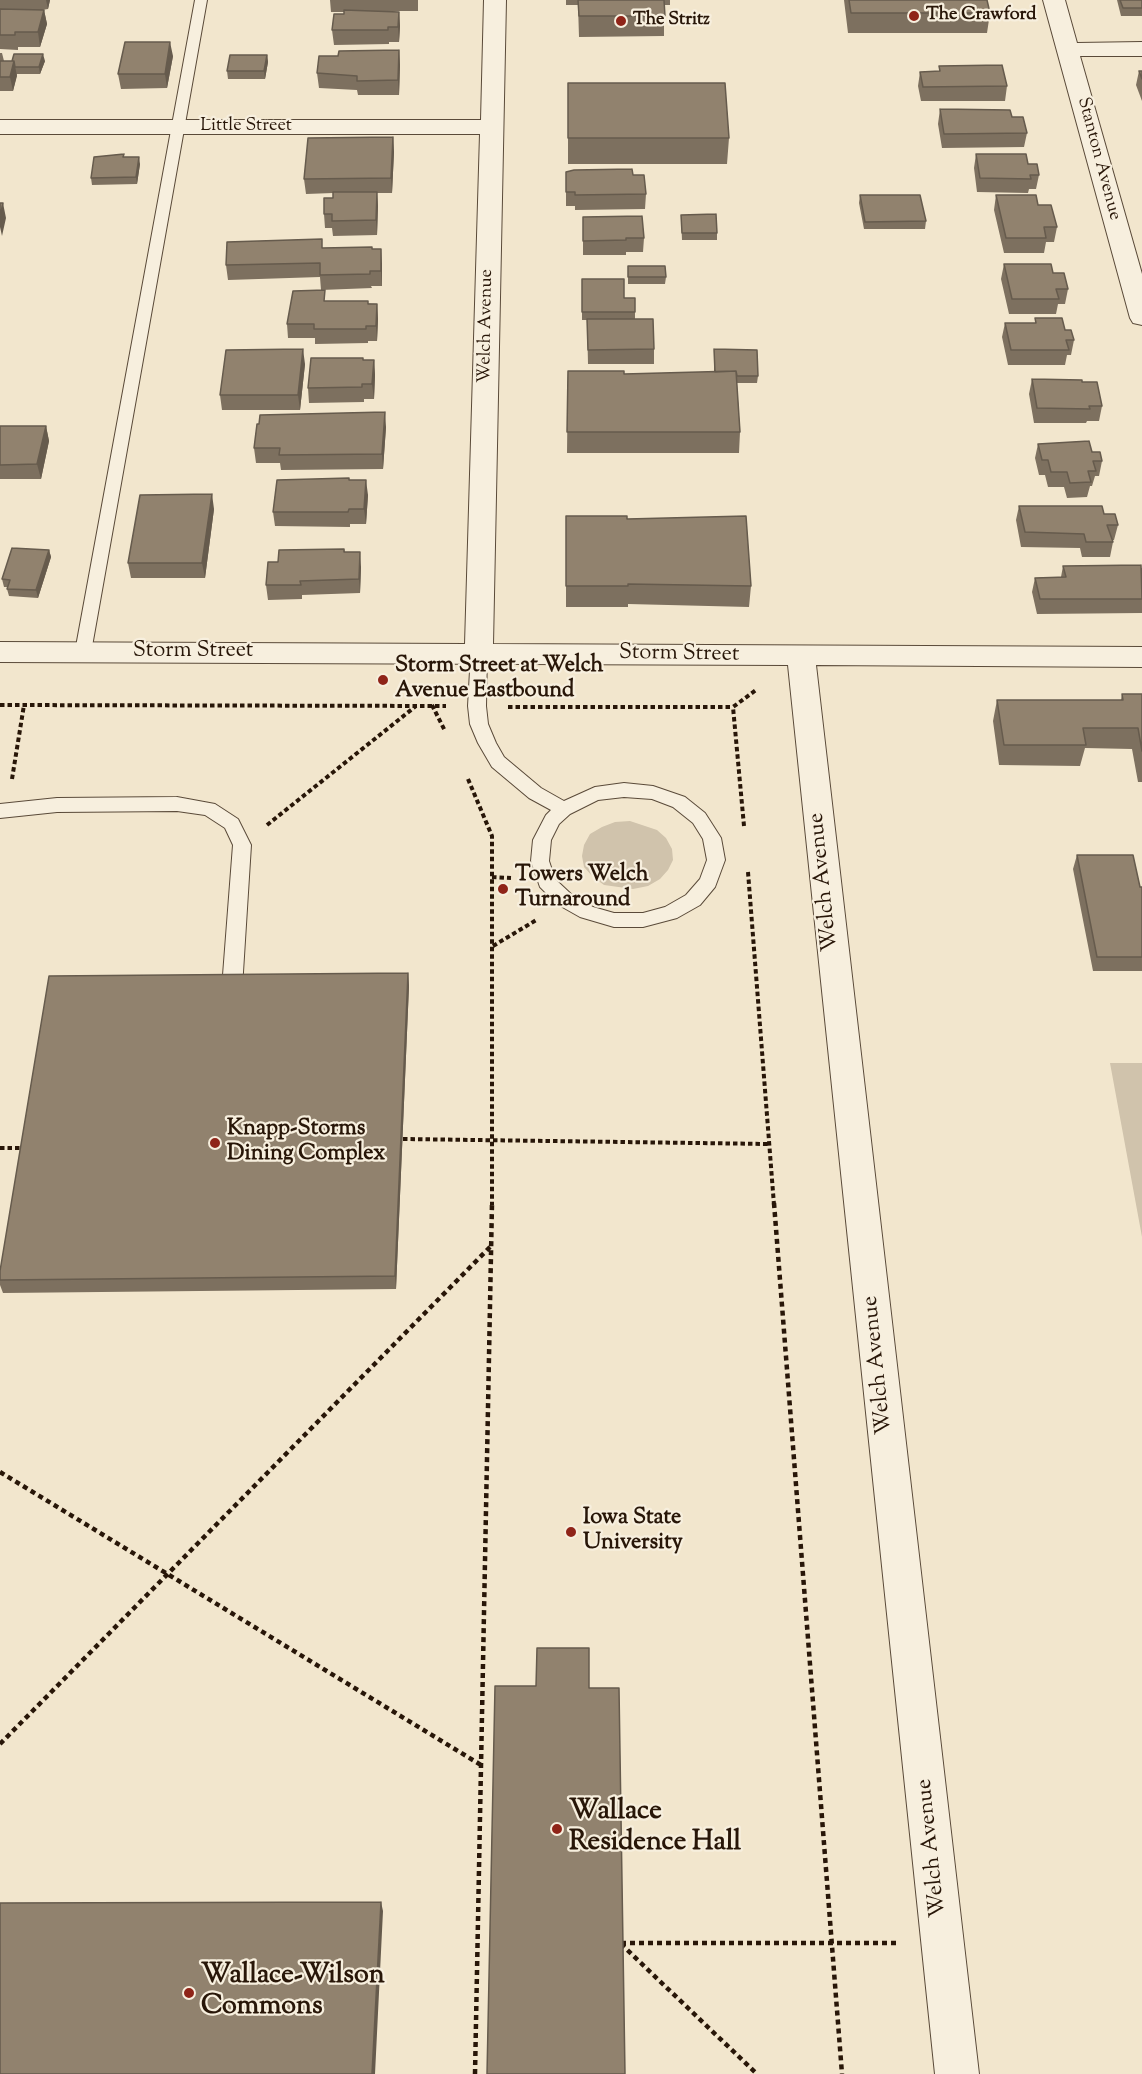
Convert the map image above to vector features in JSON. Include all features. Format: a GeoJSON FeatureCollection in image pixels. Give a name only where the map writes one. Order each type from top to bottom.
{"type":"FeatureCollection","features":[{"type":"Feature","properties":{"kind":"street","name":"Welch Avenue"},"geometry":{"type":"LineString","coordinates":[[479,653],[495,0]]}},
{"type":"Feature","properties":{"kind":"street","name":"Stanton Avenue"},"geometry":{"type":"LineString","coordinates":[[1054,0],[1142,318]]}},
{"type":"Feature","properties":{"kind":"street"},"geometry":{"type":"LineString","coordinates":[[1068,50],[1142,50]]}},
{"type":"Feature","properties":{"kind":"street","name":"Little Street"},"geometry":{"type":"LineString","coordinates":[[0,127],[491,127]]}},
{"type":"Feature","properties":{"kind":"street","name":"Storm Street"},"geometry":{"type":"LineString","coordinates":[[0,652],[1142,657]]}},
{"type":"Feature","properties":{"kind":"street","name":"Welch Avenue"},"geometry":{"type":"LineString","coordinates":[[801,657],[957,2074]]}},
{"type":"Feature","properties":{"kind":"lane"},"geometry":{"type":"LineString","coordinates":[[82,652],[201,0]]}},
{"type":"Feature","properties":{"kind":"lane"},"geometry":{"type":"LineString","coordinates":[[479,653],[477,706],[479,724],[498,762],[535,793],[564,809]]}},
{"type":"Feature","properties":{"kind":"lane"},"geometry":{"type":"LineString","coordinates":[[624,790],[653,793],[679,802],[699,818],[712,838],[716,860],[708,882],[693,900],[670,913],[614,920],[586,912],[564,899],[547,882],[540,861],[542,840],[552,820],[564,809],[595,794],[624,790]]}},
{"type":"Feature","properties":{"kind":"lane"},"geometry":{"type":"LineString","coordinates":[[3,810],[57,805],[177,804],[209,809],[232,824],[242,845],[232,988]]}},
{"type":"Feature","properties":{"kind":"path"},"geometry":{"type":"LineString","coordinates":[[505,706],[733,707],[757,689],[767,686]]}},
{"type":"Feature","properties":{"kind":"path"},"geometry":{"type":"LineString","coordinates":[[0,705],[447,706]]}},
{"type":"Feature","properties":{"kind":"path"},"geometry":{"type":"LineString","coordinates":[[3,810],[24,705]]}},
{"type":"Feature","properties":{"kind":"path"},"geometry":{"type":"LineString","coordinates":[[242,845],[416,706]]}},
{"type":"Feature","properties":{"kind":"path"},"geometry":{"type":"LineString","coordinates":[[733,707],[744,835]]}},
{"type":"Feature","properties":{"kind":"path"},"geometry":{"type":"LineString","coordinates":[[466,775],[492,836],[493,1141],[475,2074]]}},
{"type":"Feature","properties":{"kind":"path"},"geometry":{"type":"LineString","coordinates":[[748,869],[842,2074]]}},
{"type":"Feature","properties":{"kind":"path"},"geometry":{"type":"LineString","coordinates":[[402,1139],[769,1144]]}},
{"type":"Feature","properties":{"kind":"path"},"geometry":{"type":"LineString","coordinates":[[0,1148],[27,1148]]}},
{"type":"Feature","properties":{"kind":"path"},"geometry":{"type":"LineString","coordinates":[[0,1744],[490,1247]]}},
{"type":"Feature","properties":{"kind":"path"},"geometry":{"type":"LineString","coordinates":[[0,1472],[481,1765]]}},
{"type":"Feature","properties":{"kind":"path"},"geometry":{"type":"LineString","coordinates":[[757,2074],[621,1943],[943,1943]]}},
{"type":"Feature","properties":{"kind":"shaded area"},"geometry":{"type":"Polygon","coordinates":[[[630,821],[657,830],[666,838],[672,849],[673,860],[660,879],[648,886],[633,889],[604,885],[584,867],[582,856],[584,845],[590,834],[602,827],[615,822],[630,821]]]}},
{"type":"Feature","properties":{"kind":"shaded area"},"geometry":{"type":"Polygon","coordinates":[[[1110,1063],[1142,1063],[1142,1237],[1110,1063]]]}},
{"type":"Feature","properties":{"kind":"building"},"geometry":{"type":"Polygon","coordinates":[[[578,0],[664,0],[665,16],[579,16],[578,0]]]}},
{"type":"Feature","properties":{"kind":"building"},"geometry":{"type":"Polygon","coordinates":[[[849,0],[987,0],[990,13],[851,13],[849,0]]]}},
{"type":"Feature","properties":{"kind":"building"},"geometry":{"type":"Polygon","coordinates":[[[1120,0],[1142,0],[1142,8],[1123,8],[1120,0]]]}},
{"type":"Feature","properties":{"kind":"building"},"geometry":{"type":"Polygon","coordinates":[[[0,9],[44,10],[38,32],[15,32],[15,35],[0,35],[0,9]]]}},
{"type":"Feature","properties":{"kind":"building"},"geometry":{"type":"Polygon","coordinates":[[[344,10],[399,12],[398,27],[388,27],[388,30],[332,30],[334,14],[344,14],[344,10]]]}},
{"type":"Feature","properties":{"kind":"building"},"geometry":{"type":"Polygon","coordinates":[[[125,42],[170,42],[165,74],[118,74],[125,42]]]}},
{"type":"Feature","properties":{"kind":"building"},"geometry":{"type":"Polygon","coordinates":[[[399,50],[398,80],[357,81],[357,76],[317,73],[319,56],[338,56],[339,51],[399,50]]]}},
{"type":"Feature","properties":{"kind":"building"},"geometry":{"type":"Polygon","coordinates":[[[14,54],[43,54],[39,67],[15,67],[12,61],[14,54]]]}},
{"type":"Feature","properties":{"kind":"building"},"geometry":{"type":"Polygon","coordinates":[[[230,55],[267,55],[264,71],[227,71],[230,55]]]}},
{"type":"Feature","properties":{"kind":"building"},"geometry":{"type":"Polygon","coordinates":[[[0,61],[14,61],[10,77],[0,77],[0,61]]]}},
{"type":"Feature","properties":{"kind":"building"},"geometry":{"type":"Polygon","coordinates":[[[1002,65],[1007,86],[923,87],[920,72],[940,71],[939,66],[1002,65]]]}},
{"type":"Feature","properties":{"kind":"building"},"geometry":{"type":"Polygon","coordinates":[[[568,83],[725,83],[729,138],[568,138],[568,83]]]}},
{"type":"Feature","properties":{"kind":"building"},"geometry":{"type":"Polygon","coordinates":[[[940,109],[1010,110],[1012,117],[1023,117],[1027,133],[944,134],[940,109]]]}},
{"type":"Feature","properties":{"kind":"building"},"geometry":{"type":"Polygon","coordinates":[[[393,137],[391,178],[304,179],[308,138],[393,137]]]}},
{"type":"Feature","properties":{"kind":"building"},"geometry":{"type":"Polygon","coordinates":[[[124,154],[123,157],[139,157],[136,177],[91,178],[94,157],[124,154]]]}},
{"type":"Feature","properties":{"kind":"building"},"geometry":{"type":"Polygon","coordinates":[[[976,154],[1026,154],[1028,164],[1037,164],[1039,175],[1030,175],[1031,179],[980,178],[976,154]]]}},
{"type":"Feature","properties":{"kind":"building"},"geometry":{"type":"Polygon","coordinates":[[[632,169],[633,175],[644,175],[646,194],[575,195],[575,192],[566,192],[566,172],[632,169]]]}},
{"type":"Feature","properties":{"kind":"building"},"geometry":{"type":"Polygon","coordinates":[[[333,192],[377,192],[376,220],[332,221],[332,214],[324,214],[324,198],[333,198],[333,192]]]}},
{"type":"Feature","properties":{"kind":"building"},"geometry":{"type":"Polygon","coordinates":[[[860,195],[920,195],[926,221],[865,222],[860,195]]]}},
{"type":"Feature","properties":{"kind":"building"},"geometry":{"type":"Polygon","coordinates":[[[996,195],[1036,195],[1038,205],[1051,205],[1057,227],[1044,227],[1046,238],[1006,238],[996,195]]]}},
{"type":"Feature","properties":{"kind":"building"},"geometry":{"type":"Polygon","coordinates":[[[716,214],[717,233],[682,233],[681,215],[716,214]]]}},
{"type":"Feature","properties":{"kind":"building"},"geometry":{"type":"Polygon","coordinates":[[[642,216],[644,238],[583,241],[583,217],[642,216]]]}},
{"type":"Feature","properties":{"kind":"building"},"geometry":{"type":"Polygon","coordinates":[[[322,239],[322,248],[372,247],[372,249],[381,249],[381,271],[370,271],[370,274],[320,275],[320,263],[226,265],[227,242],[322,239]]]}},
{"type":"Feature","properties":{"kind":"building"},"geometry":{"type":"Polygon","coordinates":[[[1004,264],[1051,264],[1053,273],[1064,273],[1068,289],[1056,289],[1059,299],[1012,299],[1004,264]]]}},
{"type":"Feature","properties":{"kind":"building"},"geometry":{"type":"Polygon","coordinates":[[[628,266],[665,266],[666,277],[628,277],[628,266]]]}},
{"type":"Feature","properties":{"kind":"building"},"geometry":{"type":"Polygon","coordinates":[[[582,279],[624,279],[624,298],[635,298],[635,312],[582,312],[582,279]]]}},
{"type":"Feature","properties":{"kind":"building"},"geometry":{"type":"Polygon","coordinates":[[[325,290],[324,301],[368,301],[368,304],[377,304],[376,326],[366,326],[366,329],[314,329],[314,324],[287,324],[293,291],[325,290]]]}},
{"type":"Feature","properties":{"kind":"building"},"geometry":{"type":"Polygon","coordinates":[[[1035,318],[1062,318],[1065,330],[1071,330],[1074,340],[1066,340],[1069,350],[1011,350],[1005,323],[1036,323],[1035,318]]]}},
{"type":"Feature","properties":{"kind":"building"},"geometry":{"type":"Polygon","coordinates":[[[587,319],[653,319],[654,349],[588,350],[587,319]]]}},
{"type":"Feature","properties":{"kind":"building"},"geometry":{"type":"Polygon","coordinates":[[[303,349],[298,395],[220,395],[226,350],[303,349]]]}},
{"type":"Feature","properties":{"kind":"building"},"geometry":{"type":"Polygon","coordinates":[[[714,349],[757,350],[758,376],[737,376],[736,371],[715,372],[714,349]]]}},
{"type":"Feature","properties":{"kind":"building"},"geometry":{"type":"Polygon","coordinates":[[[311,358],[374,360],[372,384],[362,384],[362,387],[308,388],[311,358]]]}},
{"type":"Feature","properties":{"kind":"building"},"geometry":{"type":"Polygon","coordinates":[[[568,371],[624,371],[624,374],[736,371],[740,432],[567,432],[568,371]]]}},
{"type":"Feature","properties":{"kind":"building"},"geometry":{"type":"Polygon","coordinates":[[[1032,379],[1097,382],[1102,406],[1089,406],[1090,409],[1037,408],[1032,379]]]}},
{"type":"Feature","properties":{"kind":"building"},"geometry":{"type":"Polygon","coordinates":[[[385,412],[382,454],[279,455],[280,448],[254,448],[260,415],[385,412]]]}},
{"type":"Feature","properties":{"kind":"building"},"geometry":{"type":"Polygon","coordinates":[[[0,426],[46,426],[37,464],[0,465],[0,426]]]}},
{"type":"Feature","properties":{"kind":"building"},"geometry":{"type":"Polygon","coordinates":[[[1089,441],[1092,452],[1100,452],[1102,461],[1093,461],[1096,471],[1088,471],[1091,482],[1070,483],[1067,472],[1051,472],[1048,460],[1042,460],[1038,444],[1089,441]]]}},
{"type":"Feature","properties":{"kind":"building"},"geometry":{"type":"Polygon","coordinates":[[[349,478],[349,480],[366,480],[364,509],[349,509],[348,512],[273,512],[277,480],[349,478]]]}},
{"type":"Feature","properties":{"kind":"building"},"geometry":{"type":"Polygon","coordinates":[[[212,494],[202,563],[128,563],[140,495],[212,494]]]}},
{"type":"Feature","properties":{"kind":"building"},"geometry":{"type":"Polygon","coordinates":[[[1019,506],[1102,506],[1104,514],[1115,514],[1118,525],[1107,525],[1113,542],[1086,542],[1084,534],[1025,532],[1019,506]]]}},
{"type":"Feature","properties":{"kind":"building"},"geometry":{"type":"Polygon","coordinates":[[[566,516],[627,516],[627,519],[746,516],[751,586],[628,584],[628,586],[566,586],[566,516]]]}},
{"type":"Feature","properties":{"kind":"building"},"geometry":{"type":"Polygon","coordinates":[[[12,548],[49,550],[36,590],[7,589],[10,580],[2,579],[12,548]]]}},
{"type":"Feature","properties":{"kind":"building"},"geometry":{"type":"Polygon","coordinates":[[[344,549],[344,552],[360,552],[359,579],[300,581],[301,585],[266,585],[268,562],[278,562],[279,550],[344,549]]]}},
{"type":"Feature","properties":{"kind":"building"},"geometry":{"type":"Polygon","coordinates":[[[1141,565],[1142,599],[1040,599],[1035,578],[1066,577],[1063,566],[1141,565]]]}},
{"type":"Feature","properties":{"kind":"building"},"geometry":{"type":"Polygon","coordinates":[[[1122,694],[1142,694],[1142,751],[1138,728],[1083,728],[1086,745],[1004,745],[997,700],[1123,700],[1122,694]]]}},
{"type":"Feature","properties":{"kind":"building"},"geometry":{"type":"Polygon","coordinates":[[[1077,855],[1133,855],[1140,887],[1142,887],[1142,957],[1097,957],[1077,855]]]}},
{"type":"Feature","properties":{"kind":"building","name":"Knapp-Storms Dining Complex"},"geometry":{"type":"Polygon","coordinates":[[[408,973],[395,1276],[0,1280],[49,976],[408,973]]]}},
{"type":"Feature","properties":{"kind":"building","name":"Wallace Residence Hall"},"geometry":{"type":"Polygon","coordinates":[[[537,1648],[589,1648],[589,1688],[619,1688],[625,2074],[487,2074],[495,1686],[536,1686],[537,1648]]]}},
{"type":"Feature","properties":{"kind":"building","name":"Wallace-Wilson Commons"},"geometry":{"type":"Polygon","coordinates":[[[381,1902],[372,2074],[0,2074],[0,1903],[381,1902]]]}},
{"type":"Feature","properties":{"kind":"place","name":"The Crawford"},"geometry":{"type":"Point","coordinates":[914,16]}},
{"type":"Feature","properties":{"kind":"place","name":"The Stritz"},"geometry":{"type":"Point","coordinates":[621,21]}},
{"type":"Feature","properties":{"kind":"place","name":"Storm Street at Welch Avenue Eastbound"},"geometry":{"type":"Point","coordinates":[383,680]}},
{"type":"Feature","properties":{"kind":"place","name":"Towers Welch Turnaround"},"geometry":{"type":"Point","coordinates":[503,889]}},
{"type":"Feature","properties":{"kind":"place","name":"Knapp-Storms Dining Complex"},"geometry":{"type":"Point","coordinates":[215,1143]}},
{"type":"Feature","properties":{"kind":"place","name":"Iowa State University"},"geometry":{"type":"Point","coordinates":[571,1532]}},
{"type":"Feature","properties":{"kind":"place","name":"Wallace Residence Hall"},"geometry":{"type":"Point","coordinates":[557,1829]}},
{"type":"Feature","properties":{"kind":"place","name":"Wallace-Wilson Commons"},"geometry":{"type":"Point","coordinates":[189,1993]}}]}
